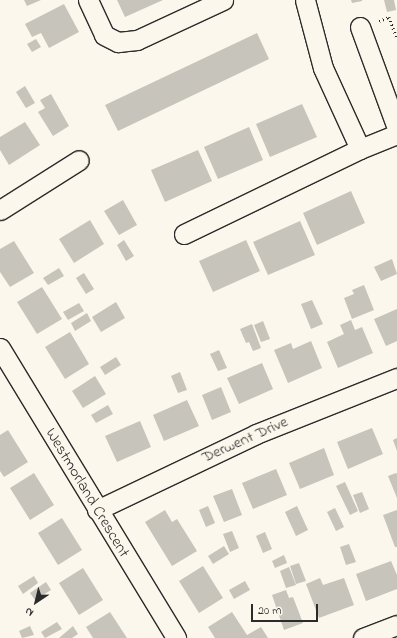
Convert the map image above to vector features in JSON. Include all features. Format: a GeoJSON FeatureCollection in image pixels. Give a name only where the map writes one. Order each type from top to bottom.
{"type":"FeatureCollection","features":[{"type":"Feature","properties":{"kind":"street"},"geometry":{"type":"LineString","coordinates":[[88,0],[104,35],[118,42],[137,40],[223,0]]}},
{"type":"Feature","properties":{"kind":"street"},"geometry":{"type":"LineString","coordinates":[[305,0],[323,68],[360,149]]}},
{"type":"Feature","properties":{"kind":"street"},"geometry":{"type":"LineString","coordinates":[[360,27],[397,128]]}},
{"type":"Feature","properties":{"kind":"street"},"geometry":{"type":"LineString","coordinates":[[184,234],[360,149],[397,134]]}},
{"type":"Feature","properties":{"kind":"street"},"geometry":{"type":"LineString","coordinates":[[0,210],[79,160]]}},
{"type":"Feature","properties":{"kind":"street","name":"Westmorland Crescent"},"geometry":{"type":"LineString","coordinates":[[0,348],[176,638]]}},
{"type":"Feature","properties":{"kind":"street","name":"Derwent Drive"},"geometry":{"type":"LineString","coordinates":[[97,510],[256,434],[397,378]]}},
{"type":"Feature","properties":{"kind":"street"},"geometry":{"type":"LineString","coordinates":[[363,638],[397,625]]}},
{"type":"Feature","properties":{"kind":"building"},"geometry":{"type":"Polygon","coordinates":[[[24,0],[41,0],[27,6],[24,0]]]}},
{"type":"Feature","properties":{"kind":"building"},"geometry":{"type":"Polygon","coordinates":[[[117,0],[163,0],[125,17],[117,0]]]}},
{"type":"Feature","properties":{"kind":"building"},"geometry":{"type":"Polygon","coordinates":[[[351,0],[362,0],[362,1],[352,3],[351,0]]]}},
{"type":"Feature","properties":{"kind":"building"},"geometry":{"type":"Polygon","coordinates":[[[384,0],[394,0],[396,10],[387,12],[384,0]]]}},
{"type":"Feature","properties":{"kind":"building"},"geometry":{"type":"Polygon","coordinates":[[[64,4],[79,32],[49,48],[41,33],[32,37],[25,24],[64,4]]]}},
{"type":"Feature","properties":{"kind":"building"},"geometry":{"type":"Polygon","coordinates":[[[257,33],[269,59],[118,131],[105,105],[257,33]]]}},
{"type":"Feature","properties":{"kind":"building"},"geometry":{"type":"Polygon","coordinates":[[[36,39],[41,47],[32,52],[27,44],[36,39]]]}},
{"type":"Feature","properties":{"kind":"building"},"geometry":{"type":"Polygon","coordinates":[[[25,86],[35,103],[26,108],[16,92],[25,86]]]}},
{"type":"Feature","properties":{"kind":"building"},"geometry":{"type":"Polygon","coordinates":[[[51,94],[69,126],[53,136],[38,112],[45,108],[40,100],[51,94]]]}},
{"type":"Feature","properties":{"kind":"building"},"geometry":{"type":"Polygon","coordinates":[[[302,104],[317,137],[270,157],[256,124],[302,104]]]}},
{"type":"Feature","properties":{"kind":"building"},"geometry":{"type":"Polygon","coordinates":[[[25,122],[40,145],[9,165],[0,150],[0,137],[25,122]]]}},
{"type":"Feature","properties":{"kind":"building"},"geometry":{"type":"Polygon","coordinates":[[[249,127],[263,160],[218,179],[204,147],[249,127]]]}},
{"type":"Feature","properties":{"kind":"building"},"geometry":{"type":"Polygon","coordinates":[[[198,150],[212,181],[165,202],[151,170],[198,150]]]}},
{"type":"Feature","properties":{"kind":"building"},"geometry":{"type":"Polygon","coordinates":[[[351,191],[365,223],[317,245],[303,213],[351,191]]]}},
{"type":"Feature","properties":{"kind":"building"},"geometry":{"type":"Polygon","coordinates":[[[123,200],[137,225],[119,235],[104,211],[123,200]]]}},
{"type":"Feature","properties":{"kind":"building"},"geometry":{"type":"Polygon","coordinates":[[[90,220],[104,244],[74,263],[59,239],[90,220]]]}},
{"type":"Feature","properties":{"kind":"building"},"geometry":{"type":"Polygon","coordinates":[[[300,221],[315,255],[268,275],[253,242],[300,221]]]}},
{"type":"Feature","properties":{"kind":"building"},"geometry":{"type":"Polygon","coordinates":[[[124,240],[134,256],[126,261],[117,245],[124,240]]]}},
{"type":"Feature","properties":{"kind":"building"},"geometry":{"type":"Polygon","coordinates":[[[246,240],[260,271],[213,292],[199,261],[246,240]]]}},
{"type":"Feature","properties":{"kind":"building"},"geometry":{"type":"Polygon","coordinates":[[[14,241],[34,273],[10,287],[0,272],[0,249],[14,241]]]}},
{"type":"Feature","properties":{"kind":"building"},"geometry":{"type":"Polygon","coordinates":[[[392,259],[397,274],[381,281],[374,267],[392,259]]]}},
{"type":"Feature","properties":{"kind":"building"},"geometry":{"type":"Polygon","coordinates":[[[59,268],[64,276],[48,285],[43,278],[59,268]]]}},
{"type":"Feature","properties":{"kind":"building"},"geometry":{"type":"Polygon","coordinates":[[[84,273],[94,289],[86,294],[76,278],[84,273]]]}},
{"type":"Feature","properties":{"kind":"building"},"geometry":{"type":"Polygon","coordinates":[[[364,285],[374,310],[352,319],[344,298],[354,294],[352,290],[364,285]]]}},
{"type":"Feature","properties":{"kind":"building"},"geometry":{"type":"Polygon","coordinates":[[[42,287],[62,319],[37,334],[17,302],[42,287]]]}},
{"type":"Feature","properties":{"kind":"building"},"geometry":{"type":"Polygon","coordinates":[[[312,300],[323,324],[311,329],[301,304],[312,300]]]}},
{"type":"Feature","properties":{"kind":"building"},"geometry":{"type":"Polygon","coordinates":[[[116,302],[125,318],[101,332],[92,317],[116,302]]]}},
{"type":"Feature","properties":{"kind":"building"},"geometry":{"type":"Polygon","coordinates":[[[79,303],[84,311],[68,320],[63,312],[79,303]]]}},
{"type":"Feature","properties":{"kind":"building"},"geometry":{"type":"Polygon","coordinates":[[[397,309],[397,341],[386,346],[374,319],[397,309]]]}},
{"type":"Feature","properties":{"kind":"building"},"geometry":{"type":"Polygon","coordinates":[[[87,313],[91,321],[75,331],[71,323],[87,313]]]}},
{"type":"Feature","properties":{"kind":"building"},"geometry":{"type":"Polygon","coordinates":[[[351,320],[355,330],[362,327],[373,353],[338,368],[327,342],[344,334],[340,325],[351,320]]]}},
{"type":"Feature","properties":{"kind":"building"},"geometry":{"type":"Polygon","coordinates":[[[263,321],[270,339],[261,342],[254,325],[263,321]]]}},
{"type":"Feature","properties":{"kind":"building"},"geometry":{"type":"Polygon","coordinates":[[[252,324],[261,348],[253,351],[249,342],[246,343],[240,329],[252,324]]]}},
{"type":"Feature","properties":{"kind":"building"},"geometry":{"type":"Polygon","coordinates":[[[70,332],[89,364],[65,379],[45,347],[70,332]]]}},
{"type":"Feature","properties":{"kind":"building"},"geometry":{"type":"Polygon","coordinates":[[[311,341],[322,368],[288,383],[274,350],[291,343],[293,349],[311,341]]]}},
{"type":"Feature","properties":{"kind":"building"},"geometry":{"type":"Polygon","coordinates":[[[219,350],[227,368],[218,371],[210,354],[219,350]]]}},
{"type":"Feature","properties":{"kind":"building"},"geometry":{"type":"Polygon","coordinates":[[[116,357],[121,365],[105,375],[100,367],[116,357]]]}},
{"type":"Feature","properties":{"kind":"building"},"geometry":{"type":"Polygon","coordinates":[[[262,363],[273,389],[239,404],[227,378],[262,363]]]}},
{"type":"Feature","properties":{"kind":"building"},"geometry":{"type":"Polygon","coordinates":[[[180,372],[187,390],[178,393],[171,376],[180,372]]]}},
{"type":"Feature","properties":{"kind":"building"},"geometry":{"type":"Polygon","coordinates":[[[95,376],[106,394],[83,408],[72,391],[95,376]]]}},
{"type":"Feature","properties":{"kind":"building"},"geometry":{"type":"Polygon","coordinates":[[[221,387],[231,412],[212,420],[202,395],[221,387]]]}},
{"type":"Feature","properties":{"kind":"building"},"geometry":{"type":"Polygon","coordinates":[[[187,400],[199,426],[164,441],[153,415],[187,400]]]}},
{"type":"Feature","properties":{"kind":"building"},"geometry":{"type":"Polygon","coordinates":[[[108,405],[113,414],[96,423],[91,415],[108,405]]]}},
{"type":"Feature","properties":{"kind":"building"},"geometry":{"type":"Polygon","coordinates":[[[140,421],[151,447],[117,462],[105,436],[140,421]]]}},
{"type":"Feature","properties":{"kind":"building"},"geometry":{"type":"Polygon","coordinates":[[[372,428],[383,454],[348,469],[337,442],[372,428]]]}},
{"type":"Feature","properties":{"kind":"building"},"geometry":{"type":"Polygon","coordinates":[[[8,430],[28,462],[4,477],[0,471],[0,435],[8,430]]]}},
{"type":"Feature","properties":{"kind":"building"},"geometry":{"type":"Polygon","coordinates":[[[397,438],[397,451],[393,440],[397,438]]]}},
{"type":"Feature","properties":{"kind":"building"},"geometry":{"type":"Polygon","coordinates":[[[324,448],[334,475],[300,489],[289,463],[324,448]]]}},
{"type":"Feature","properties":{"kind":"building"},"geometry":{"type":"Polygon","coordinates":[[[276,469],[287,495],[253,509],[242,483],[276,469]]]}},
{"type":"Feature","properties":{"kind":"building"},"geometry":{"type":"Polygon","coordinates":[[[34,473],[54,505],[30,520],[10,488],[34,473]]]}},
{"type":"Feature","properties":{"kind":"building"},"geometry":{"type":"Polygon","coordinates":[[[397,474],[397,498],[388,476],[397,474]]]}},
{"type":"Feature","properties":{"kind":"building"},"geometry":{"type":"Polygon","coordinates":[[[345,482],[358,511],[350,515],[336,486],[345,482]]]}},
{"type":"Feature","properties":{"kind":"building"},"geometry":{"type":"Polygon","coordinates":[[[232,489],[242,515],[224,522],[213,496],[232,489]]]}},
{"type":"Feature","properties":{"kind":"building"},"geometry":{"type":"Polygon","coordinates":[[[362,492],[369,509],[360,513],[353,495],[362,492]]]}},
{"type":"Feature","properties":{"kind":"building"},"geometry":{"type":"Polygon","coordinates":[[[208,506],[215,523],[206,527],[199,510],[208,506]]]}},
{"type":"Feature","properties":{"kind":"building"},"geometry":{"type":"Polygon","coordinates":[[[297,506],[308,530],[296,536],[285,512],[297,506]]]}},
{"type":"Feature","properties":{"kind":"building"},"geometry":{"type":"Polygon","coordinates":[[[335,508],[344,527],[336,531],[327,512],[335,508]]]}},
{"type":"Feature","properties":{"kind":"building"},"geometry":{"type":"Polygon","coordinates":[[[165,510],[172,522],[177,519],[197,551],[172,566],[145,522],[165,510]]]}},
{"type":"Feature","properties":{"kind":"building"},"geometry":{"type":"Polygon","coordinates":[[[397,510],[397,547],[395,547],[383,515],[397,510]]]}},
{"type":"Feature","properties":{"kind":"building"},"geometry":{"type":"Polygon","coordinates":[[[62,518],[82,550],[58,565],[38,533],[62,518]]]}},
{"type":"Feature","properties":{"kind":"building"},"geometry":{"type":"Polygon","coordinates":[[[232,531],[239,548],[230,552],[223,534],[232,531]]]}},
{"type":"Feature","properties":{"kind":"building"},"geometry":{"type":"Polygon","coordinates":[[[265,532],[272,549],[263,553],[256,536],[265,532]]]}},
{"type":"Feature","properties":{"kind":"building"},"geometry":{"type":"Polygon","coordinates":[[[349,544],[356,562],[346,565],[340,547],[349,544]]]}},
{"type":"Feature","properties":{"kind":"building"},"geometry":{"type":"Polygon","coordinates":[[[224,546],[229,554],[213,564],[208,556],[224,546]]]}},
{"type":"Feature","properties":{"kind":"building"},"geometry":{"type":"Polygon","coordinates":[[[284,555],[287,563],[275,568],[272,561],[284,555]]]}},
{"type":"Feature","properties":{"kind":"building"},"geometry":{"type":"Polygon","coordinates":[[[391,561],[397,575],[397,589],[366,601],[356,574],[391,561]]]}},
{"type":"Feature","properties":{"kind":"building"},"geometry":{"type":"Polygon","coordinates":[[[299,563],[306,581],[296,584],[290,566],[299,563]]]}},
{"type":"Feature","properties":{"kind":"building"},"geometry":{"type":"Polygon","coordinates":[[[203,566],[223,598],[199,613],[179,581],[203,566]]]}},
{"type":"Feature","properties":{"kind":"building"},"geometry":{"type":"Polygon","coordinates":[[[289,567],[296,585],[286,588],[280,571],[289,567]]]}},
{"type":"Feature","properties":{"kind":"building"},"geometry":{"type":"Polygon","coordinates":[[[83,568],[103,600],[79,615],[59,583],[83,568]]]}},
{"type":"Feature","properties":{"kind":"building"},"geometry":{"type":"Polygon","coordinates":[[[34,576],[38,583],[23,594],[18,586],[34,576]]]}},
{"type":"Feature","properties":{"kind":"building"},"geometry":{"type":"Polygon","coordinates":[[[320,578],[323,585],[344,578],[354,605],[319,618],[306,584],[320,578]]]}},
{"type":"Feature","properties":{"kind":"building"},"geometry":{"type":"Polygon","coordinates":[[[245,581],[250,590],[234,599],[229,590],[245,581]]]}},
{"type":"Feature","properties":{"kind":"building"},"geometry":{"type":"Polygon","coordinates":[[[46,582],[51,590],[35,600],[30,593],[46,582]]]}},
{"type":"Feature","properties":{"kind":"building"},"geometry":{"type":"Polygon","coordinates":[[[286,590],[289,598],[293,597],[303,623],[284,630],[272,595],[286,590]]]}},
{"type":"Feature","properties":{"kind":"building"},"geometry":{"type":"Polygon","coordinates":[[[110,612],[127,638],[93,638],[86,627],[110,612]]]}},
{"type":"Feature","properties":{"kind":"building"},"geometry":{"type":"Polygon","coordinates":[[[232,612],[247,635],[261,627],[268,638],[215,638],[208,627],[232,612]]]}},
{"type":"Feature","properties":{"kind":"building"},"geometry":{"type":"Polygon","coordinates":[[[57,622],[62,629],[45,638],[41,632],[57,622]]]}},
{"type":"Feature","properties":{"kind":"building"},"geometry":{"type":"Polygon","coordinates":[[[30,626],[34,635],[22,638],[19,631],[30,626]]]}},
{"type":"Feature","properties":{"kind":"building"},"geometry":{"type":"Polygon","coordinates":[[[73,626],[78,634],[72,638],[59,638],[73,626]]]}}]}
